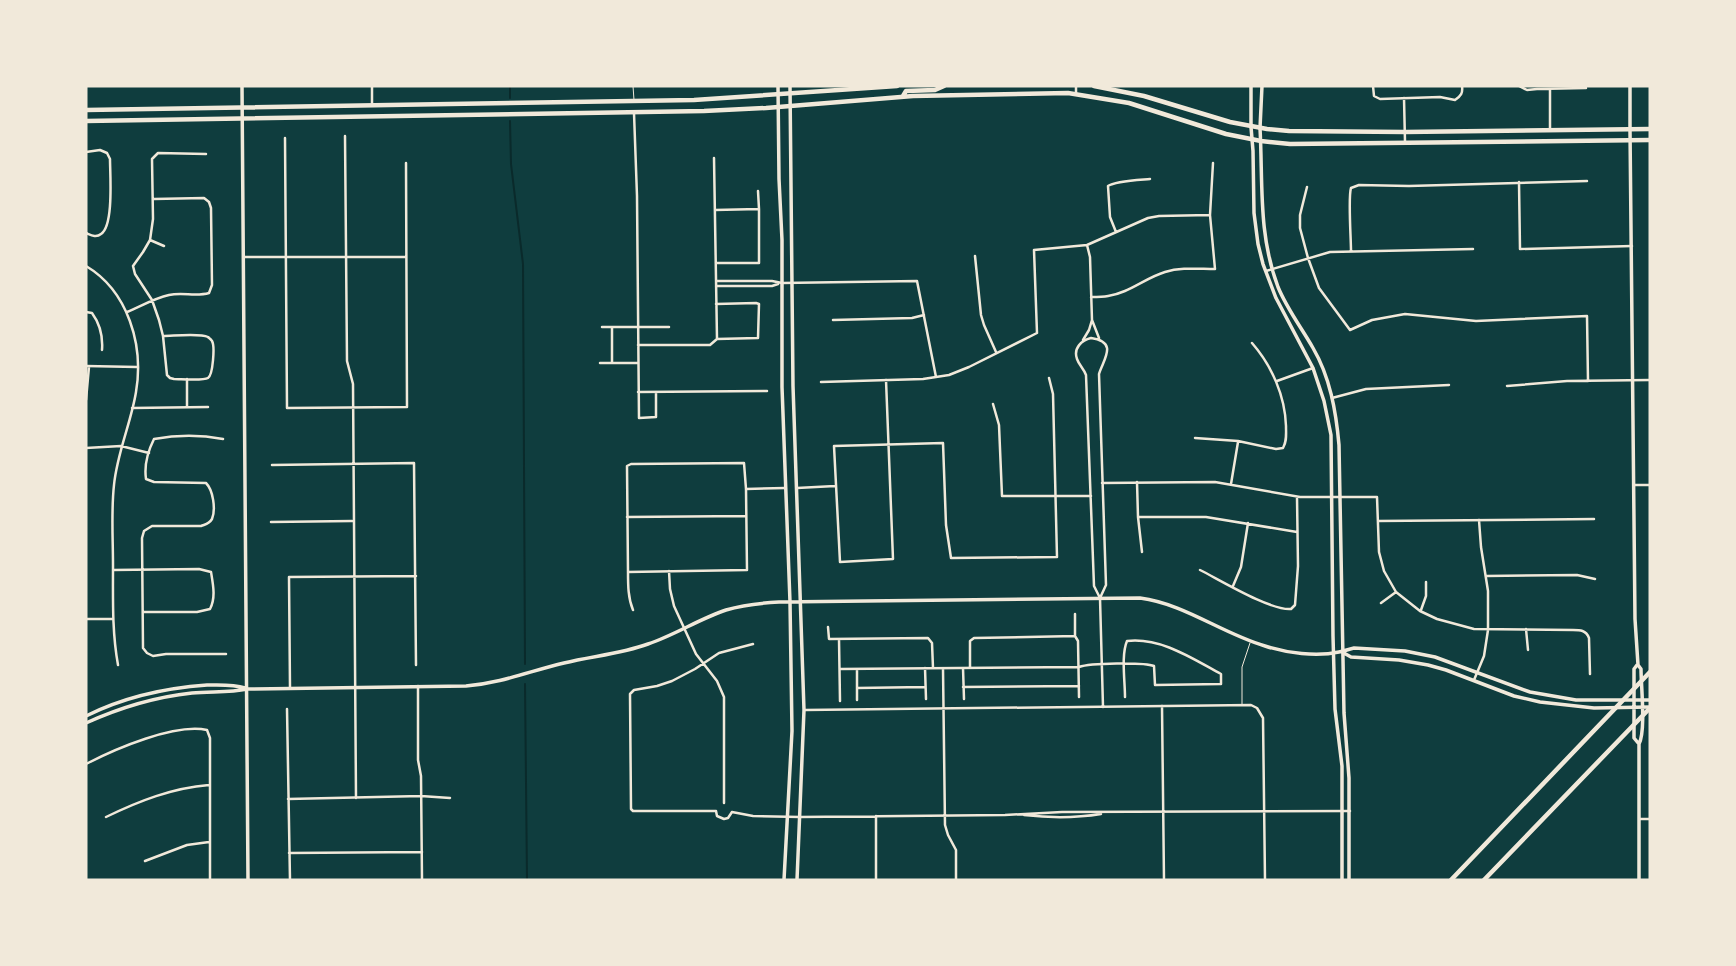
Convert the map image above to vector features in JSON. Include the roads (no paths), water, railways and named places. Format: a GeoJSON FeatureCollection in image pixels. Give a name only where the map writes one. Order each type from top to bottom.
{"type":"FeatureCollection","features":[{"type":"Feature","properties":{"kind":"main road"},"geometry":{"type":"LineString","coordinates":[[242,86],[248,880]]}},
{"type":"Feature","properties":{"kind":"main road"},"geometry":{"type":"LineString","coordinates":[[778,86],[782,387],[792,731],[784,880]]}},
{"type":"Feature","properties":{"kind":"main road"},"geometry":{"type":"LineString","coordinates":[[790,86],[793,386],[804,710],[797,880]]}},
{"type":"Feature","properties":{"kind":"main road"},"geometry":{"type":"LineString","coordinates":[[86,110],[694,100],[897,86]]}},
{"type":"Feature","properties":{"kind":"main road"},"geometry":{"type":"LineString","coordinates":[[903,96],[906,91],[935,90],[944,86]]}},
{"type":"Feature","properties":{"kind":"main road"},"geometry":{"type":"LineString","coordinates":[[1094,86],[1143,96],[1251,127],[1306,132],[1650,129]]}},
{"type":"Feature","properties":{"kind":"main road"},"geometry":{"type":"LineString","coordinates":[[1251,86],[1258,244],[1276,299],[1313,368],[1331,435],[1335,709],[1342,765],[1342,880]]}},
{"type":"Feature","properties":{"kind":"main road"},"geometry":{"type":"LineString","coordinates":[[1262,86],[1262,215],[1272,269],[1285,302],[1323,369],[1338,424],[1342,652],[1350,811],[1349,880]]}},
{"type":"Feature","properties":{"kind":"main road"},"geometry":{"type":"LineString","coordinates":[[1630,86],[1637,665],[1634,669],[1634,738],[1639,744]]}},
{"type":"Feature","properties":{"kind":"main road"},"geometry":{"type":"LineString","coordinates":[[86,121],[634,113],[778,107],[942,94],[1076,94],[1129,103],[1208,130],[1261,141],[1310,144],[1650,140]]}},
{"type":"Feature","properties":{"kind":"main road"},"geometry":{"type":"LineString","coordinates":[[86,723],[117,710],[160,698],[189,694],[247,689],[466,686],[496,682],[566,662],[633,649],[736,607],[790,602],[1100,598],[1158,600],[1251,641],[1286,651],[1334,653],[1350,648],[1405,650],[1448,660],[1530,692],[1576,700],[1650,700]]}},
{"type":"Feature","properties":{"kind":"main road"},"geometry":{"type":"LineString","coordinates":[[1342,652],[1351,657],[1415,662],[1446,670],[1514,696],[1540,702],[1594,708],[1650,708]]}},
{"type":"Feature","properties":{"kind":"main road"},"geometry":{"type":"LineString","coordinates":[[1637,665],[1641,669],[1642,700],[1642,738],[1639,744],[1639,880]]}},
{"type":"Feature","properties":{"kind":"main road"},"geometry":{"type":"LineString","coordinates":[[1451,880],[1650,672]]}},
{"type":"Feature","properties":{"kind":"main road"},"geometry":{"type":"LineString","coordinates":[[86,716],[113,704],[156,691],[215,685],[235,685],[247,689]]}},
{"type":"Feature","properties":{"kind":"main road"},"geometry":{"type":"LineString","coordinates":[[1484,880],[1650,708]]}},
{"type":"Feature","properties":{"kind":"street"},"geometry":{"type":"LineString","coordinates":[[372,86],[372,106]]}},
{"type":"Feature","properties":{"kind":"street"},"geometry":{"type":"LineString","coordinates":[[1076,86],[1076,94]]}},
{"type":"Feature","properties":{"kind":"street"},"geometry":{"type":"LineString","coordinates":[[1373,86],[1374,96],[1380,99],[1440,97],[1455,100],[1463,91],[1462,86]]}},
{"type":"Feature","properties":{"kind":"street"},"geometry":{"type":"LineString","coordinates":[[1520,87],[1527,90],[1586,88]]}},
{"type":"Feature","properties":{"kind":"street"},"geometry":{"type":"LineString","coordinates":[[1550,89],[1550,130]]}},
{"type":"Feature","properties":{"kind":"street"},"geometry":{"type":"LineString","coordinates":[[1404,98],[1405,142]]}},
{"type":"Feature","properties":{"kind":"street"},"geometry":{"type":"LineString","coordinates":[[634,113],[638,206],[639,418],[656,417],[656,392]]}},
{"type":"Feature","properties":{"kind":"street"},"geometry":{"type":"LineString","coordinates":[[345,136],[347,361],[353,384],[356,798]]}},
{"type":"Feature","properties":{"kind":"street"},"geometry":{"type":"LineString","coordinates":[[285,138],[287,408],[407,407],[406,163]]}},
{"type":"Feature","properties":{"kind":"street"},"geometry":{"type":"LineString","coordinates":[[86,152],[100,150],[107,153],[110,159],[111,208],[105,231],[95,237],[86,233]]}},
{"type":"Feature","properties":{"kind":"street"},"geometry":{"type":"LineString","coordinates":[[163,336],[203,335],[209,338],[213,346],[213,370],[210,376],[206,380],[170,378],[167,375],[163,336],[152,300],[135,274],[133,266],[150,240],[153,219],[151,163],[154,155],[206,154]]}},
{"type":"Feature","properties":{"kind":"street"},"geometry":{"type":"LineString","coordinates":[[714,158],[717,339]]}},
{"type":"Feature","properties":{"kind":"street"},"geometry":{"type":"LineString","coordinates":[[1091,297],[1109,296],[1128,290],[1165,272],[1215,269],[1210,215],[1213,163]]}},
{"type":"Feature","properties":{"kind":"street"},"geometry":{"type":"LineString","coordinates":[[1116,232],[1110,217],[1108,186],[1114,182],[1150,178]]}},
{"type":"Feature","properties":{"kind":"street"},"geometry":{"type":"LineString","coordinates":[[1351,251],[1351,206],[1348,195],[1351,188],[1359,185],[1587,181]]}},
{"type":"Feature","properties":{"kind":"street"},"geometry":{"type":"LineString","coordinates":[[1519,182],[1520,249],[1632,246]]}},
{"type":"Feature","properties":{"kind":"street"},"geometry":{"type":"LineString","coordinates":[[1307,187],[1300,215],[1300,228],[1308,258],[1319,288],[1350,330],[1372,320],[1405,314],[1476,321],[1587,316],[1587,381]]}},
{"type":"Feature","properties":{"kind":"street"},"geometry":{"type":"LineString","coordinates":[[716,263],[760,263],[758,191]]}},
{"type":"Feature","properties":{"kind":"street"},"geometry":{"type":"LineString","coordinates":[[127,312],[170,294],[209,293],[212,285],[209,202],[204,198],[153,199]]}},
{"type":"Feature","properties":{"kind":"street"},"geometry":{"type":"LineString","coordinates":[[715,210],[759,209]]}},
{"type":"Feature","properties":{"kind":"street"},"geometry":{"type":"LineString","coordinates":[[821,382],[923,379],[949,375],[1037,334],[1034,250],[1087,245],[1148,218],[1210,215]]}},
{"type":"Feature","properties":{"kind":"street"},"geometry":{"type":"LineString","coordinates":[[150,240],[164,247]]}},
{"type":"Feature","properties":{"kind":"street"},"geometry":{"type":"LineString","coordinates":[[1087,245],[1090,257],[1092,320],[1090,330],[1077,349],[1076,356],[1086,375],[1094,586],[1100,598],[1103,707]]}},
{"type":"Feature","properties":{"kind":"street"},"geometry":{"type":"LineString","coordinates":[[1265,272],[1330,251],[1473,249]]}},
{"type":"Feature","properties":{"kind":"street"},"geometry":{"type":"LineString","coordinates":[[975,256],[981,315],[996,352]]}},
{"type":"Feature","properties":{"kind":"street"},"geometry":{"type":"LineString","coordinates":[[244,257],[406,257]]}},
{"type":"Feature","properties":{"kind":"street"},"geometry":{"type":"LineString","coordinates":[[86,266],[112,288],[127,312],[133,331],[137,367],[136,390],[121,446],[114,487],[113,619],[118,666]]}},
{"type":"Feature","properties":{"kind":"street"},"geometry":{"type":"LineString","coordinates":[[716,281],[782,283]]}},
{"type":"Feature","properties":{"kind":"street"},"geometry":{"type":"LineString","coordinates":[[716,286],[772,286],[792,282],[917,281],[936,377]]}},
{"type":"Feature","properties":{"kind":"street"},"geometry":{"type":"LineString","coordinates":[[638,345],[710,345],[717,339],[758,338],[759,304],[716,304]]}},
{"type":"Feature","properties":{"kind":"street"},"geometry":{"type":"LineString","coordinates":[[87,312],[94,316],[103,338],[102,351]]}},
{"type":"Feature","properties":{"kind":"street"},"geometry":{"type":"LineString","coordinates":[[833,320],[912,318],[924,315]]}},
{"type":"Feature","properties":{"kind":"street"},"geometry":{"type":"LineString","coordinates":[[1092,320],[1107,351],[1099,374],[1106,587],[1100,598]]}},
{"type":"Feature","properties":{"kind":"street"},"geometry":{"type":"LineString","coordinates":[[602,327],[669,327]]}},
{"type":"Feature","properties":{"kind":"street"},"geometry":{"type":"LineString","coordinates":[[612,327],[612,363]]}},
{"type":"Feature","properties":{"kind":"street"},"geometry":{"type":"LineString","coordinates":[[1082,341],[1091,338],[1101,341]]}},
{"type":"Feature","properties":{"kind":"street"},"geometry":{"type":"LineString","coordinates":[[1195,438],[1283,448],[1286,442],[1286,415],[1276,381],[1252,343]]}},
{"type":"Feature","properties":{"kind":"street"},"geometry":{"type":"LineString","coordinates":[[600,363],[638,363]]}},
{"type":"Feature","properties":{"kind":"street"},"geometry":{"type":"LineString","coordinates":[[86,400],[87,367],[137,367]]}},
{"type":"Feature","properties":{"kind":"street"},"geometry":{"type":"LineString","coordinates":[[1276,381],[1313,368]]}},
{"type":"Feature","properties":{"kind":"street"},"geometry":{"type":"LineString","coordinates":[[886,380],[888,444],[893,559],[840,562],[834,446],[888,444],[943,443],[946,525],[951,558],[1057,557],[1053,394],[1049,378]]}},
{"type":"Feature","properties":{"kind":"street"},"geometry":{"type":"LineString","coordinates":[[187,379],[187,407]]}},
{"type":"Feature","properties":{"kind":"street"},"geometry":{"type":"LineString","coordinates":[[1507,386],[1650,380]]}},
{"type":"Feature","properties":{"kind":"street"},"geometry":{"type":"LineString","coordinates":[[1332,398],[1366,389],[1449,386]]}},
{"type":"Feature","properties":{"kind":"street"},"geometry":{"type":"LineString","coordinates":[[638,392],[767,391]]}},
{"type":"Feature","properties":{"kind":"street"},"geometry":{"type":"LineString","coordinates":[[993,404],[999,425],[1002,496],[1091,495]]}},
{"type":"Feature","properties":{"kind":"street"},"geometry":{"type":"LineString","coordinates":[[132,408],[208,408]]}},
{"type":"Feature","properties":{"kind":"street"},"geometry":{"type":"LineString","coordinates":[[223,439],[154,439],[145,469],[146,479],[154,482],[201,482],[210,485],[213,509],[212,519],[201,526],[152,526],[144,531],[143,649],[153,656],[226,654]]}},
{"type":"Feature","properties":{"kind":"street"},"geometry":{"type":"LineString","coordinates":[[1231,484],[1238,441]]}},
{"type":"Feature","properties":{"kind":"street"},"geometry":{"type":"LineString","coordinates":[[86,448],[121,446],[149,453]]}},
{"type":"Feature","properties":{"kind":"street"},"geometry":{"type":"LineString","coordinates":[[272,466],[414,463],[416,665]]}},
{"type":"Feature","properties":{"kind":"street"},"geometry":{"type":"LineString","coordinates":[[628,572],[747,570],[744,463],[627,466],[628,572],[633,610]]}},
{"type":"Feature","properties":{"kind":"street"},"geometry":{"type":"LineString","coordinates":[[1102,483],[1206,481],[1297,497],[1377,497],[1379,552],[1384,571],[1396,592],[1420,611],[1437,619],[1474,629],[1580,630],[1587,634],[1589,642],[1590,674]]}},
{"type":"Feature","properties":{"kind":"street"},"geometry":{"type":"LineString","coordinates":[[1137,482],[1142,552]]}},
{"type":"Feature","properties":{"kind":"street"},"geometry":{"type":"LineString","coordinates":[[1634,485],[1650,485]]}},
{"type":"Feature","properties":{"kind":"street"},"geometry":{"type":"LineString","coordinates":[[797,488],[836,486]]}},
{"type":"Feature","properties":{"kind":"street"},"geometry":{"type":"LineString","coordinates":[[746,489],[786,488]]}},
{"type":"Feature","properties":{"kind":"street"},"geometry":{"type":"LineString","coordinates":[[1200,570],[1277,607],[1291,609],[1296,600],[1297,497]]}},
{"type":"Feature","properties":{"kind":"street"},"geometry":{"type":"LineString","coordinates":[[627,517],[746,516]]}},
{"type":"Feature","properties":{"kind":"street"},"geometry":{"type":"LineString","coordinates":[[1138,517],[1206,517],[1297,532]]}},
{"type":"Feature","properties":{"kind":"street"},"geometry":{"type":"LineString","coordinates":[[1378,521],[1594,519]]}},
{"type":"Feature","properties":{"kind":"street"},"geometry":{"type":"LineString","coordinates":[[1474,680],[1484,656],[1488,629],[1488,591],[1479,520]]}},
{"type":"Feature","properties":{"kind":"street"},"geometry":{"type":"LineString","coordinates":[[271,523],[353,521]]}},
{"type":"Feature","properties":{"kind":"street"},"geometry":{"type":"LineString","coordinates":[[1233,586],[1241,567],[1248,523]]}},
{"type":"Feature","properties":{"kind":"street"},"geometry":{"type":"LineString","coordinates":[[113,570],[199,569],[211,572],[213,604],[210,609],[197,612],[144,612]]}},
{"type":"Feature","properties":{"kind":"street"},"geometry":{"type":"LineString","coordinates":[[669,571],[672,600],[684,628],[696,654],[717,681],[725,700],[724,784],[721,805],[716,811]]}},
{"type":"Feature","properties":{"kind":"street"},"geometry":{"type":"LineString","coordinates":[[1486,576],[1577,575],[1595,579]]}},
{"type":"Feature","properties":{"kind":"street"},"geometry":{"type":"LineString","coordinates":[[290,688],[289,577],[416,576]]}},
{"type":"Feature","properties":{"kind":"street"},"geometry":{"type":"LineString","coordinates":[[1420,611],[1426,596],[1426,582]]}},
{"type":"Feature","properties":{"kind":"street"},"geometry":{"type":"LineString","coordinates":[[1381,603],[1396,592]]}},
{"type":"Feature","properties":{"kind":"street"},"geometry":{"type":"LineString","coordinates":[[1075,614],[1079,697]]}},
{"type":"Feature","properties":{"kind":"street"},"geometry":{"type":"LineString","coordinates":[[86,619],[113,619]]}},
{"type":"Feature","properties":{"kind":"street"},"geometry":{"type":"LineString","coordinates":[[828,627],[829,639],[928,638],[932,643],[933,668]]}},
{"type":"Feature","properties":{"kind":"street"},"geometry":{"type":"LineString","coordinates":[[1527,629],[1528,650]]}},
{"type":"Feature","properties":{"kind":"street"},"geometry":{"type":"LineString","coordinates":[[970,667],[971,639],[1075,636]]}},
{"type":"Feature","properties":{"kind":"street"},"geometry":{"type":"LineString","coordinates":[[839,639],[840,701]]}},
{"type":"Feature","properties":{"kind":"street"},"geometry":{"type":"LineString","coordinates":[[840,669],[1079,667],[1085,665],[1124,664],[1151,664],[1155,669],[1155,685],[1221,684],[1221,674],[1177,650],[1127,640],[1124,664],[1125,697]]}},
{"type":"Feature","properties":{"kind":"street"},"geometry":{"type":"LineString","coordinates":[[716,811],[631,809],[630,694],[634,690],[664,684],[703,664],[712,656],[753,644]]}},
{"type":"Feature","properties":{"kind":"street"},"geometry":{"type":"LineString","coordinates":[[925,668],[926,699]]}},
{"type":"Feature","properties":{"kind":"street"},"geometry":{"type":"LineString","coordinates":[[943,668],[945,815],[947,832],[956,850],[956,880]]}},
{"type":"Feature","properties":{"kind":"street"},"geometry":{"type":"LineString","coordinates":[[963,668],[964,699]]}},
{"type":"Feature","properties":{"kind":"street"},"geometry":{"type":"LineString","coordinates":[[857,669],[857,700]]}},
{"type":"Feature","properties":{"kind":"street"},"geometry":{"type":"LineString","coordinates":[[963,687],[1079,685]]}},
{"type":"Feature","properties":{"kind":"street"},"geometry":{"type":"LineString","coordinates":[[418,686],[422,880]]}},
{"type":"Feature","properties":{"kind":"street"},"geometry":{"type":"LineString","coordinates":[[857,688],[925,687]]}},
{"type":"Feature","properties":{"kind":"street"},"geometry":{"type":"LineString","coordinates":[[804,710],[1251,705],[1257,708],[1263,718],[1265,880]]}},
{"type":"Feature","properties":{"kind":"street"},"geometry":{"type":"LineString","coordinates":[[1162,706],[1164,880]]}},
{"type":"Feature","properties":{"kind":"street"},"geometry":{"type":"LineString","coordinates":[[287,709],[290,880]]}},
{"type":"Feature","properties":{"kind":"street"},"geometry":{"type":"LineString","coordinates":[[86,764],[143,739],[191,729],[207,730],[210,738],[210,880]]}},
{"type":"Feature","properties":{"kind":"street"},"geometry":{"type":"LineString","coordinates":[[106,817],[158,794],[209,785]]}},
{"type":"Feature","properties":{"kind":"street"},"geometry":{"type":"LineString","coordinates":[[288,799],[421,796],[450,798]]}},
{"type":"Feature","properties":{"kind":"street"},"geometry":{"type":"LineString","coordinates":[[721,805],[753,816],[787,817],[1018,814],[1082,817],[1106,813],[1350,811]]}},
{"type":"Feature","properties":{"kind":"street"},"geometry":{"type":"LineString","coordinates":[[716,811],[719,817],[724,819],[730,816],[730,808]]}},
{"type":"Feature","properties":{"kind":"street"},"geometry":{"type":"LineString","coordinates":[[876,816],[876,880]]}},
{"type":"Feature","properties":{"kind":"street"},"geometry":{"type":"LineString","coordinates":[[1638,819],[1650,819]]}},
{"type":"Feature","properties":{"kind":"street"},"geometry":{"type":"LineString","coordinates":[[145,860],[187,845],[209,842]]}},
{"type":"Feature","properties":{"kind":"street"},"geometry":{"type":"LineString","coordinates":[[289,853],[422,852]]}},
{"type":"Feature","properties":{"kind":"lane"},"geometry":{"type":"LineString","coordinates":[[634,86],[634,101]]}},
{"type":"Feature","properties":{"kind":"lane"},"geometry":{"type":"LineString","coordinates":[[1242,705],[1242,667],[1251,641]]}},
{"type":"Feature","properties":{"kind":"waterway"},"geometry":{"type":"LineString","coordinates":[[510,86],[510,98]]}},
{"type":"Feature","properties":{"kind":"waterway"},"geometry":{"type":"LineString","coordinates":[[510,121],[511,164],[523,264],[525,664]]}},
{"type":"Feature","properties":{"kind":"waterway"},"geometry":{"type":"LineString","coordinates":[[525,684],[527,880]]}}]}
